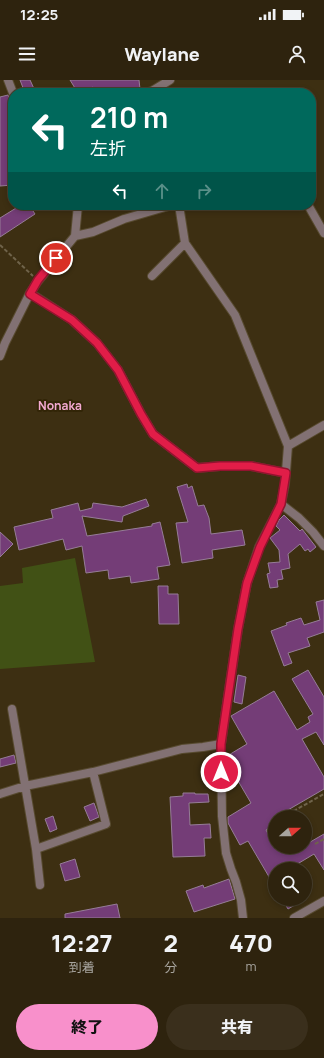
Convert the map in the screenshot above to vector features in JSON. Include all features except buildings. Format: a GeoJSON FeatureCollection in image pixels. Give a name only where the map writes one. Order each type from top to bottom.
{"type":"FeatureCollection","features":[{"type":"Feature","properties":{"kind":"street"},"geometry":{"type":"LineString","coordinates":[[156,88],[170,80]]}},
{"type":"Feature","properties":{"kind":"street"},"geometry":{"type":"LineString","coordinates":[[0,356],[5,343],[38,280],[75,236],[78,210]]}},
{"type":"Feature","properties":{"kind":"street"},"geometry":{"type":"LineString","coordinates":[[75,236],[93,232],[124,219],[155,210]]}},
{"type":"Feature","properties":{"kind":"street"},"geometry":{"type":"LineString","coordinates":[[181,210],[185,243],[234,315],[288,446],[286,473],[281,504],[260,547],[247,583],[238,629],[221,744],[222,816],[226,853],[241,900],[243,918]]}},
{"type":"Feature","properties":{"kind":"street"},"geometry":{"type":"LineString","coordinates":[[311,210],[324,233]]}},
{"type":"Feature","properties":{"kind":"street"},"geometry":{"type":"LineString","coordinates":[[152,276],[185,243]]}},
{"type":"Feature","properties":{"kind":"street"},"geometry":{"type":"LineString","coordinates":[[30,294],[72,320],[97,343],[118,370],[153,434],[197,468],[251,466],[286,473]]}},
{"type":"Feature","properties":{"kind":"street"},"geometry":{"type":"LineString","coordinates":[[288,446],[324,425]]}},
{"type":"Feature","properties":{"kind":"street"},"geometry":{"type":"LineString","coordinates":[[281,504],[299,518],[324,546]]}},
{"type":"Feature","properties":{"kind":"street"},"geometry":{"type":"LineString","coordinates":[[12,709],[36,849],[40,885]]}},
{"type":"Feature","properties":{"kind":"street"},"geometry":{"type":"LineString","coordinates":[[0,794],[25,786],[93,772],[182,749],[221,744]]}},
{"type":"Feature","properties":{"kind":"street"},"geometry":{"type":"LineString","coordinates":[[36,849],[106,824],[93,772]]}},
{"type":"Feature","properties":{"kind":"street"},"geometry":{"type":"LineString","coordinates":[[294,918],[324,901]]}},
{"type":"Feature","properties":{"kind":"path"},"geometry":{"type":"LineString","coordinates":[[0,245],[38,280]]}},
{"type":"Feature","properties":{"kind":"path"},"geometry":{"type":"LineString","coordinates":[[296,810],[324,794]]}},
{"type":"Feature","properties":{"kind":"path"},"geometry":{"type":"LineString","coordinates":[[315,844],[324,839]]}},
{"type":"Feature","properties":{"kind":"green space"},"geometry":{"type":"Polygon","coordinates":[[[75,558],[95,662],[0,669],[0,586],[23,583],[22,568],[75,558]]]}},
{"type":"Feature","properties":{"kind":"district","name":"Nonaka"},"geometry":{"type":"Point","coordinates":[60,405]}},
{"type":"Feature","properties":{"kind":"route"},"geometry":{"type":"LineString","coordinates":[[56,258],[38,280],[30,294],[72,320],[97,343],[118,370],[153,434],[197,468],[251,466],[286,473],[281,504],[260,547],[247,583],[238,629],[221,744],[221,772]]}}]}
